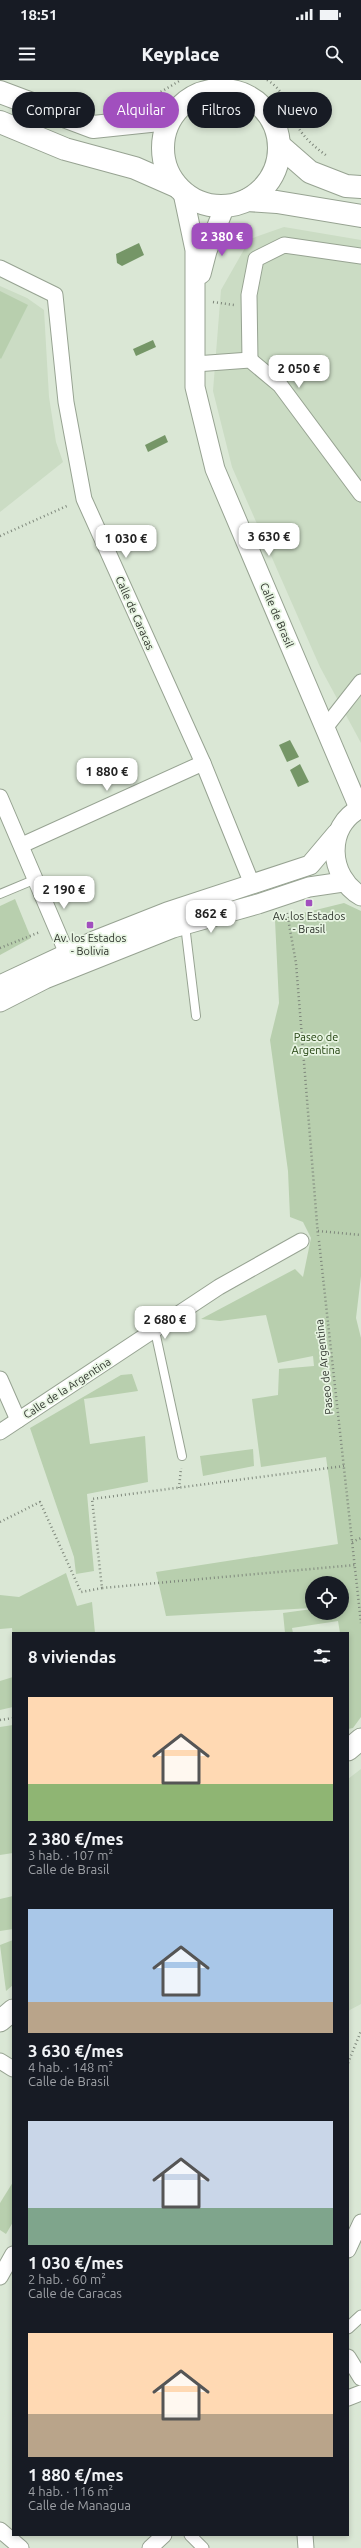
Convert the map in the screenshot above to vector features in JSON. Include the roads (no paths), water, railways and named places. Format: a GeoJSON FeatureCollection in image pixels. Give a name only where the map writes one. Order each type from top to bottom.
{"type":"FeatureCollection","features":[{"type":"Feature","properties":{"kind":"main road"},"geometry":{"type":"LineString","coordinates":[[179,106],[197,94],[215,89],[234,90],[252,98],[266,110],[275,126],[279,145],[278,162],[271,177],[261,190],[247,200]]}},
{"type":"Feature","properties":{"kind":"main road"},"geometry":{"type":"LineString","coordinates":[[0,92],[93,127],[103,126]]}},
{"type":"Feature","properties":{"kind":"main road"},"geometry":{"type":"LineString","coordinates":[[0,122],[65,149],[136,168],[180,190],[202,204],[225,206],[247,200],[277,202],[361,216]]}},
{"type":"Feature","properties":{"kind":"main road"},"geometry":{"type":"LineString","coordinates":[[166,128],[163,136],[162,154],[167,171],[180,190]]}},
{"type":"Feature","properties":{"kind":"main road"},"geometry":{"type":"LineString","coordinates":[[279,145],[310,172],[346,186],[361,187]]}},
{"type":"Feature","properties":{"kind":"main road"},"geometry":{"type":"LineString","coordinates":[[349,1749],[361,1739]]}},
{"type":"Feature","properties":{"kind":"main road"},"geometry":{"type":"LineString","coordinates":[[0,2021],[12,2011]]}},
{"type":"Feature","properties":{"kind":"street","name":"Calle de Brasil"},"geometry":{"type":"LineString","coordinates":[[180,190],[195,250],[195,387],[200,414],[215,469],[360,808]]}},
{"type":"Feature","properties":{"kind":"street","name":"Calle de Brasil"},"geometry":{"type":"LineString","coordinates":[[194,300],[207,251],[225,206]]}},
{"type":"Feature","properties":{"kind":"street"},"geometry":{"type":"LineString","coordinates":[[250,360],[249,295],[256,258],[284,245],[361,256]]}},
{"type":"Feature","properties":{"kind":"street","name":"Calle de Caracas"},"geometry":{"type":"LineString","coordinates":[[0,268],[55,295],[66,402],[84,499],[203,763],[252,884]]}},
{"type":"Feature","properties":{"kind":"street"},"geometry":{"type":"LineString","coordinates":[[195,364],[250,360],[280,385],[361,494]]}},
{"type":"Feature","properties":{"kind":"street"},"geometry":{"type":"LineString","coordinates":[[325,728],[361,682]]}},
{"type":"Feature","properties":{"kind":"street"},"geometry":{"type":"LineString","coordinates":[[22,845],[203,763]]}},
{"type":"Feature","properties":{"kind":"street"},"geometry":{"type":"LineString","coordinates":[[0,797],[22,845],[70,960]]}},
{"type":"Feature","properties":{"kind":"street"},"geometry":{"type":"LineString","coordinates":[[0,1002],[70,960],[167,912],[310,865],[337,834],[350,815],[360,808]]}},
{"type":"Feature","properties":{"kind":"street"},"geometry":{"type":"LineString","coordinates":[[337,834],[334,850],[336,867],[343,882],[361,896]]}},
{"type":"Feature","properties":{"kind":"street"},"geometry":{"type":"LineString","coordinates":[[0,985],[70,960],[309,887],[343,882]]}},
{"type":"Feature","properties":{"kind":"street","name":"Calle de la Argentina"},"geometry":{"type":"LineString","coordinates":[[0,1432],[155,1331],[219,1287],[301,1241]]}},
{"type":"Feature","properties":{"kind":"street"},"geometry":{"type":"LineString","coordinates":[[0,1379],[18,1420]]}},
{"type":"Feature","properties":{"kind":"street"},"geometry":{"type":"LineString","coordinates":[[0,2061],[12,2068]]}},
{"type":"Feature","properties":{"kind":"street"},"geometry":{"type":"LineString","coordinates":[[349,2248],[361,2222]]}},
{"type":"Feature","properties":{"kind":"street"},"geometry":{"type":"LineString","coordinates":[[0,2276],[12,2256]]}},
{"type":"Feature","properties":{"kind":"street"},"geometry":{"type":"LineString","coordinates":[[349,2327],[361,2316]]}},
{"type":"Feature","properties":{"kind":"street"},"geometry":{"type":"LineString","coordinates":[[349,2358],[361,2378]]}},
{"type":"Feature","properties":{"kind":"street"},"geometry":{"type":"LineString","coordinates":[[349,2398],[361,2393]]}},
{"type":"Feature","properties":{"kind":"street"},"geometry":{"type":"LineString","coordinates":[[0,2530],[21,2548]]}},
{"type":"Feature","properties":{"kind":"street"},"geometry":{"type":"LineString","coordinates":[[150,2548],[163,2536]]}},
{"type":"Feature","properties":{"kind":"street"},"geometry":{"type":"LineString","coordinates":[[191,2536],[203,2548]]}},
{"type":"Feature","properties":{"kind":"street"},"geometry":{"type":"LineString","coordinates":[[305,2536],[306,2548]]}},
{"type":"Feature","properties":{"kind":"lane"},"geometry":{"type":"LineString","coordinates":[[0,894],[36,879]]}},
{"type":"Feature","properties":{"kind":"lane"},"geometry":{"type":"LineString","coordinates":[[185,925],[196,1016]]}},
{"type":"Feature","properties":{"kind":"lane"},"geometry":{"type":"LineString","coordinates":[[155,1331],[182,1456]]}},
{"type":"Feature","properties":{"kind":"place","name":"Av. los Estados - Brasil"},"geometry":{"type":"Point","coordinates":[309,903]}},
{"type":"Feature","properties":{"kind":"place","name":"Av. los Estados - Bolivia"},"geometry":{"type":"Point","coordinates":[90,925]}},
{"type":"Feature","properties":{"kind":"park label","name":"Paseo de Argentina"},"geometry":{"type":"Point","coordinates":[316,1043]}}]}
